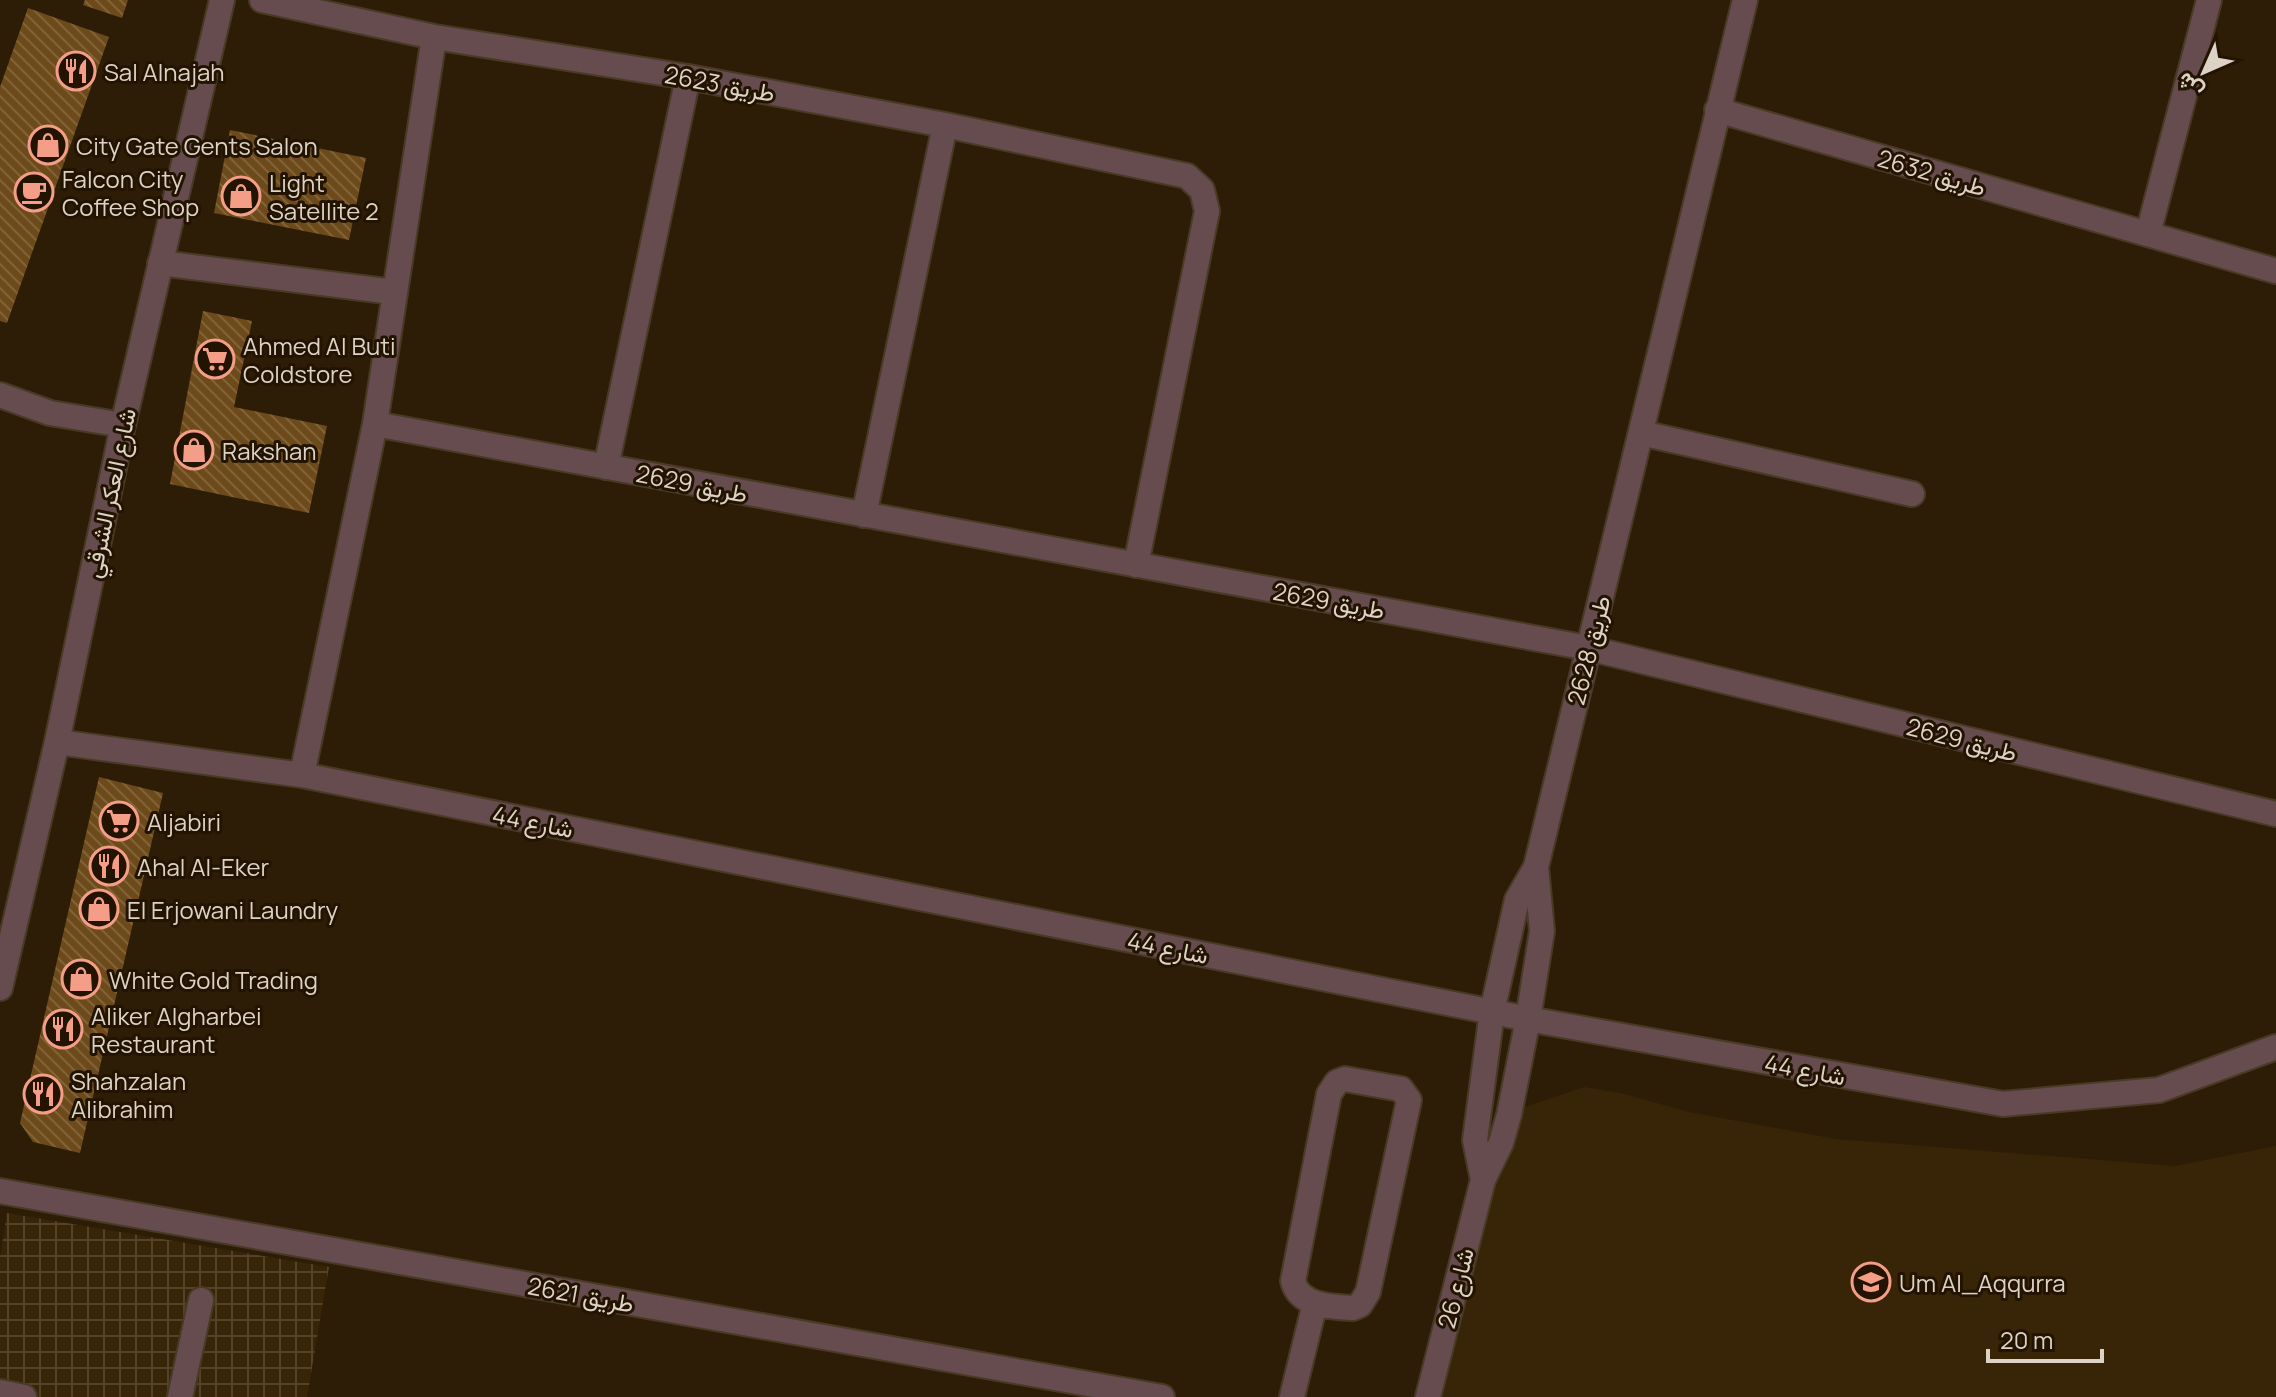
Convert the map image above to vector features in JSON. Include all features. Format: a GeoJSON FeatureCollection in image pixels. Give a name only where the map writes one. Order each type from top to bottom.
{"type":"FeatureCollection","features":[{"type":"Feature","properties":{"kind":"street","name":"شارع العكر الشرقي"},"geometry":{"type":"LineString","coordinates":[[0,988],[57,742],[123,425],[222,0]]}},
{"type":"Feature","properties":{"kind":"street","name":"طريق 2623"},"geometry":{"type":"LineString","coordinates":[[262,0],[434,37],[688,77],[945,125],[1177,172],[1195,182],[1206,200],[1207,211],[1136,565]]}},
{"type":"Feature","properties":{"kind":"street","name":"طريق 2628"},"geometry":{"type":"LineString","coordinates":[[1492,1012],[1517,900],[1536,867],[1745,0]]}},
{"type":"Feature","properties":{"kind":"street"},"geometry":{"type":"LineString","coordinates":[[2148,234],[2209,0]]}},
{"type":"Feature","properties":{"kind":"street"},"geometry":{"type":"LineString","coordinates":[[302,775],[375,424],[434,37]]}},
{"type":"Feature","properties":{"kind":"street"},"geometry":{"type":"LineString","coordinates":[[606,467],[688,77]]}},
{"type":"Feature","properties":{"kind":"street","name":"طريق 2632"},"geometry":{"type":"LineString","coordinates":[[1717,110],[2276,271]]}},
{"type":"Feature","properties":{"kind":"street"},"geometry":{"type":"LineString","coordinates":[[864,515],[945,125]]}},
{"type":"Feature","properties":{"kind":"street"},"geometry":{"type":"LineString","coordinates":[[160,263],[394,292]]}},
{"type":"Feature","properties":{"kind":"street"},"geometry":{"type":"LineString","coordinates":[[0,395],[50,413],[123,425]]}},
{"type":"Feature","properties":{"kind":"street","name":"طريق 2629"},"geometry":{"type":"LineString","coordinates":[[375,424],[1588,648],[2276,814]]}},
{"type":"Feature","properties":{"kind":"street"},"geometry":{"type":"LineString","coordinates":[[1641,433],[1912,494]]}},
{"type":"Feature","properties":{"kind":"street","name":"شارع 44"},"geometry":{"type":"LineString","coordinates":[[57,742],[302,775],[1528,1019],[2003,1104],[2159,1090],[2276,1047]]}},
{"type":"Feature","properties":{"kind":"street","name":"طريق 2628"},"geometry":{"type":"LineString","coordinates":[[1528,1019],[1542,931],[1536,867]]}},
{"type":"Feature","properties":{"kind":"street","name":"شارع 26"},"geometry":{"type":"LineString","coordinates":[[1483,1180],[1475,1140],[1492,1012]]}},
{"type":"Feature","properties":{"kind":"street","name":"شارع 26"},"geometry":{"type":"LineString","coordinates":[[1428,1397],[1483,1180],[1501,1143],[1509,1115],[1528,1019]]}},
{"type":"Feature","properties":{"kind":"street"},"geometry":{"type":"LineString","coordinates":[[1345,1079],[1401,1089],[1409,1100],[1409,1107],[1365,1300],[1353,1308],[1315,1303],[1300,1296],[1293,1281],[1332,1087],[1345,1079]]}},
{"type":"Feature","properties":{"kind":"street","name":"طريق 2621"},"geometry":{"type":"LineString","coordinates":[[0,1191],[1162,1397]]}},
{"type":"Feature","properties":{"kind":"street"},"geometry":{"type":"LineString","coordinates":[[180,1397],[201,1300]]}},
{"type":"Feature","properties":{"kind":"street"},"geometry":{"type":"LineString","coordinates":[[1292,1397],[1315,1303]]}},
{"type":"Feature","properties":{"kind":"street"},"geometry":{"type":"LineString","coordinates":[[0,1392],[24,1397]]}},
{"type":"Feature","properties":{"kind":"shaded area","name":"Um Al_Aqqurra"},"geometry":{"type":"Polygon","coordinates":[[[1584,1087],[1621,1093],[1689,1112],[1836,1139],[2175,1166],[2276,1146],[2276,1397],[1430,1397],[1517,1110],[1584,1087]]]}},
{"type":"Feature","properties":{"kind":"shaded area"},"geometry":{"type":"Polygon","coordinates":[[[7,1213],[329,1267],[307,1397],[0,1397],[0,1257],[7,1213]]]}},
{"type":"Feature","properties":{"kind":"building"},"geometry":{"type":"Polygon","coordinates":[[[85,0],[128,0],[122,18],[83,5],[85,0]]]}},
{"type":"Feature","properties":{"kind":"building"},"geometry":{"type":"Polygon","coordinates":[[[28,8],[109,37],[7,323],[0,321],[0,87],[28,8]]]}},
{"type":"Feature","properties":{"kind":"building"},"geometry":{"type":"Polygon","coordinates":[[[230,130],[366,158],[349,240],[214,213],[230,130]]]}},
{"type":"Feature","properties":{"kind":"building"},"geometry":{"type":"Polygon","coordinates":[[[203,311],[252,321],[234,407],[327,426],[309,513],[170,484],[203,311]]]}},
{"type":"Feature","properties":{"kind":"building"},"geometry":{"type":"Polygon","coordinates":[[[99,777],[163,793],[80,1153],[33,1142],[20,1123],[99,777]]]}},
{"type":"Feature","properties":{"kind":"place","name":"Sal Alnajah"},"geometry":{"type":"Point","coordinates":[76,71]}},
{"type":"Feature","properties":{"kind":"place","name":"City Gate Gents Salon"},"geometry":{"type":"Point","coordinates":[48,145]}},
{"type":"Feature","properties":{"kind":"place","name":"Falcon City Coffee Shop"},"geometry":{"type":"Point","coordinates":[34,192]}},
{"type":"Feature","properties":{"kind":"place","name":"Light Satellite 2"},"geometry":{"type":"Point","coordinates":[241,196]}},
{"type":"Feature","properties":{"kind":"place","name":"Ahmed Al Buti Coldstore"},"geometry":{"type":"Point","coordinates":[215,359]}},
{"type":"Feature","properties":{"kind":"place","name":"Rakshan"},"geometry":{"type":"Point","coordinates":[194,450]}},
{"type":"Feature","properties":{"kind":"place","name":"Aljabiri"},"geometry":{"type":"Point","coordinates":[119,821]}},
{"type":"Feature","properties":{"kind":"place","name":"Ahal Al-Eker"},"geometry":{"type":"Point","coordinates":[109,866]}},
{"type":"Feature","properties":{"kind":"place","name":"El Erjowani Laundry"},"geometry":{"type":"Point","coordinates":[99,909]}},
{"type":"Feature","properties":{"kind":"place","name":"White Gold Trading"},"geometry":{"type":"Point","coordinates":[81,979]}},
{"type":"Feature","properties":{"kind":"place","name":"Aliker Algharbei Restaurant"},"geometry":{"type":"Point","coordinates":[63,1029]}},
{"type":"Feature","properties":{"kind":"place","name":"Shahzalan Alibrahim"},"geometry":{"type":"Point","coordinates":[43,1094]}},
{"type":"Feature","properties":{"kind":"place","name":"Um Al_Aqqurra"},"geometry":{"type":"Point","coordinates":[1871,1282]}}]}
